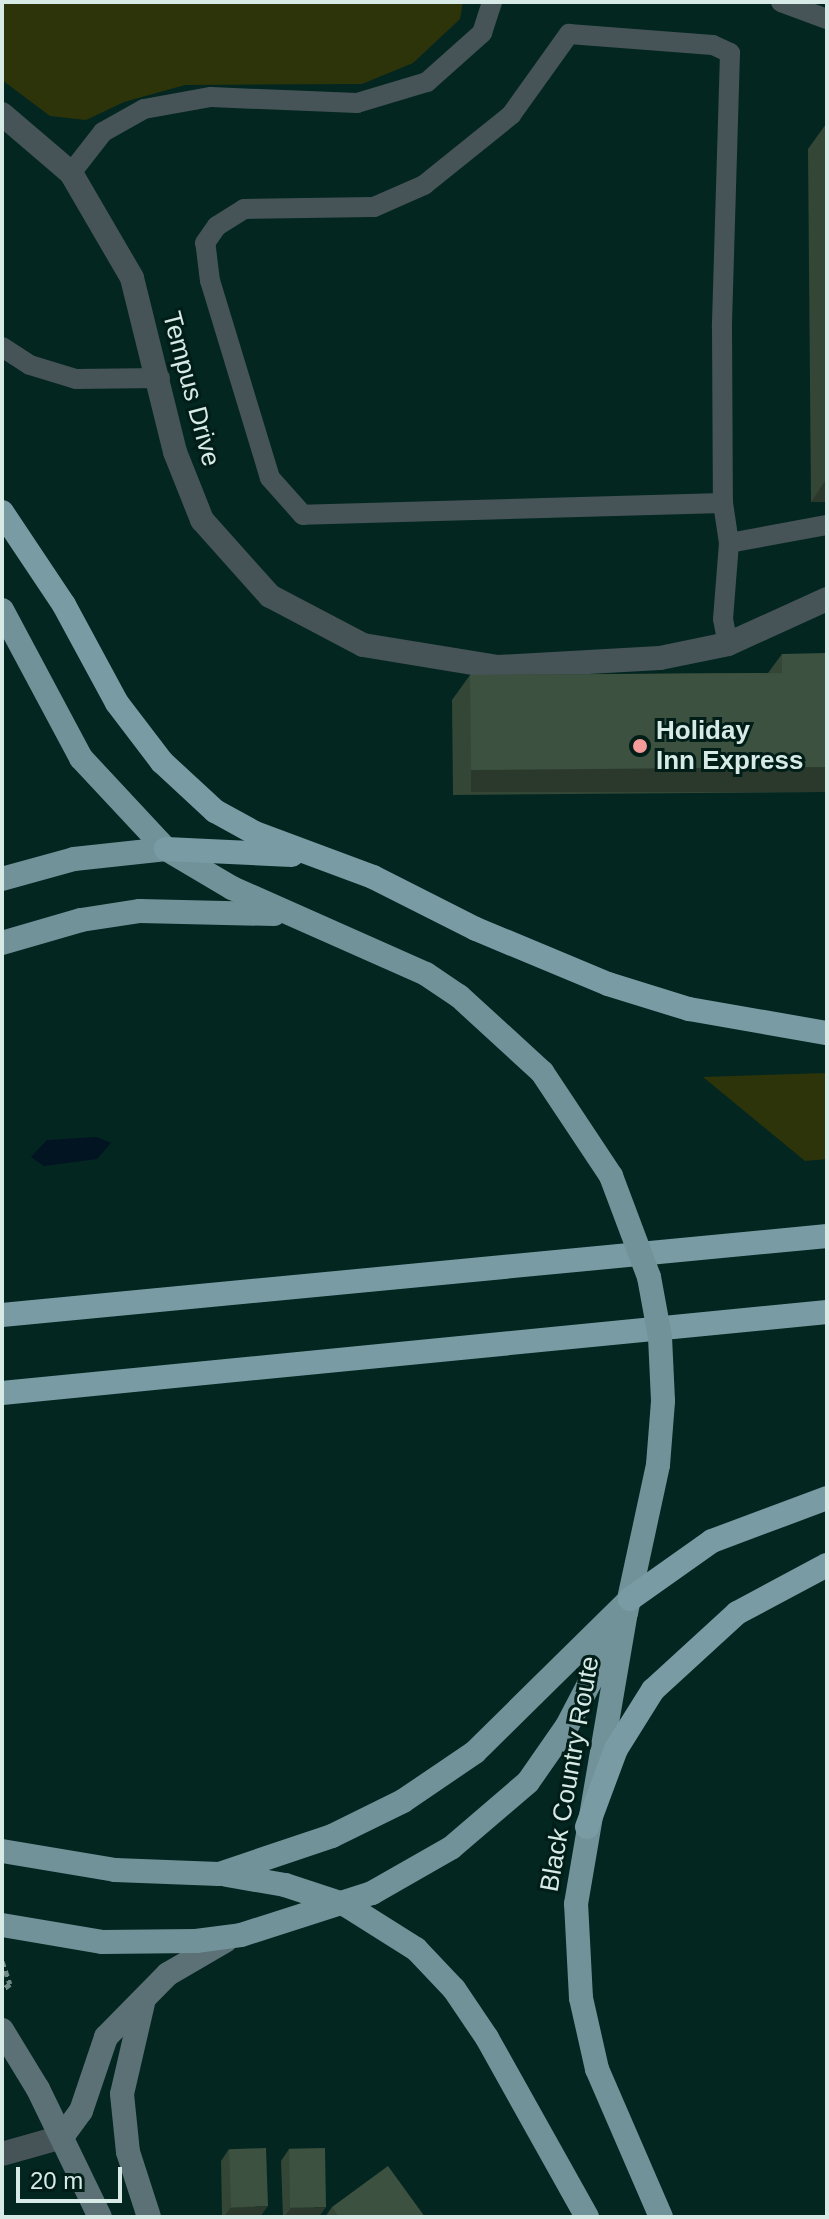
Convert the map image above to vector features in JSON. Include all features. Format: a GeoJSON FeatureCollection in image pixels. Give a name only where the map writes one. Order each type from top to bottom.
{"type":"FeatureCollection","features":[{"type":"Feature","properties":{"kind":"highway"},"geometry":{"type":"LineString","coordinates":[[2,512],[64,605],[117,703],[162,762],[215,811],[312,856],[373,877],[476,929],[608,984],[689,1009],[827,1033]]}},
{"type":"Feature","properties":{"kind":"highway"},"geometry":{"type":"LineString","coordinates":[[2,610],[81,758],[166,849],[232,888],[308,919],[426,974],[492,1023],[563,1098],[611,1176],[649,1277],[660,1337],[663,1401],[658,1465],[628,1606],[567,1726],[528,1782],[451,1848],[346,1905],[241,1935],[133,1943],[66,1939],[2,1925]]}},
{"type":"Feature","properties":{"kind":"highway"},"geometry":{"type":"LineString","coordinates":[[2,879],[74,859],[166,849],[312,856]]}},
{"type":"Feature","properties":{"kind":"highway"},"geometry":{"type":"LineString","coordinates":[[2,943],[81,920],[152,910],[211,909],[308,919]]}},
{"type":"Feature","properties":{"kind":"highway"},"geometry":{"type":"LineString","coordinates":[[2,1315],[827,1236]]}},
{"type":"Feature","properties":{"kind":"highway"},"geometry":{"type":"LineString","coordinates":[[2,1393],[827,1312]]}},
{"type":"Feature","properties":{"kind":"highway"},"geometry":{"type":"LineString","coordinates":[[219,1874],[332,1836],[440,1778],[514,1716],[628,1606],[712,1541],[827,1498]]}},
{"type":"Feature","properties":{"kind":"highway"},"geometry":{"type":"LineString","coordinates":[[587,1827],[616,1749],[653,1690],[737,1613],[827,1565]]}},
{"type":"Feature","properties":{"kind":"highway","name":"Black Country Route"},"geometry":{"type":"LineString","coordinates":[[628,1606],[576,1904],[588,2034],[613,2111],[661,2217]]}},
{"type":"Feature","properties":{"kind":"highway"},"geometry":{"type":"LineString","coordinates":[[2,1851],[101,1868],[219,1874],[285,1885],[346,1905],[397,1933],[454,1989],[487,2038],[587,2217]]}},
{"type":"Feature","properties":{"kind":"main road"},"geometry":{"type":"LineString","coordinates":[[62,2137],[81,2111],[106,2037],[145,1996],[202,1950],[241,1935]]}},
{"type":"Feature","properties":{"kind":"main road"},"geometry":{"type":"LineString","coordinates":[[145,1996],[122,2094],[128,2152],[149,2217]]}},
{"type":"Feature","properties":{"kind":"main road"},"geometry":{"type":"LineString","coordinates":[[2,2030],[62,2137],[100,2217]]}},
{"type":"Feature","properties":{"kind":"street","name":"Tempus Drive"},"geometry":{"type":"LineString","coordinates":[[2,114],[71,173],[132,278],[160,378],[175,452],[202,520],[270,596],[363,645],[498,667],[660,658],[728,644],[827,599]]}},
{"type":"Feature","properties":{"kind":"street"},"geometry":{"type":"LineString","coordinates":[[2,2154],[62,2137]]}},
{"type":"Feature","properties":{"kind":"lane"},"geometry":{"type":"LineString","coordinates":[[71,173],[103,132],[144,109],[211,97],[357,103],[427,82],[482,33],[492,2]]}},
{"type":"Feature","properties":{"kind":"lane"},"geometry":{"type":"LineString","coordinates":[[781,2],[827,19]]}},
{"type":"Feature","properties":{"kind":"lane"},"geometry":{"type":"LineString","coordinates":[[723,503],[303,515],[270,478],[210,281],[205,243],[217,226],[244,209],[374,207],[424,185],[511,115],[569,34],[713,45],[730,53],[723,503],[729,543],[723,619],[728,644]]}},
{"type":"Feature","properties":{"kind":"lane"},"geometry":{"type":"LineString","coordinates":[[2,347],[30,365],[76,379],[160,378]]}},
{"type":"Feature","properties":{"kind":"lane"},"geometry":{"type":"LineString","coordinates":[[729,543],[827,525]]}},
{"type":"Feature","properties":{"kind":"path"},"geometry":{"type":"LineString","coordinates":[[2,1961],[10,1984],[2,1990]]}},
{"type":"Feature","properties":{"kind":"green space"},"geometry":{"type":"Polygon","coordinates":[[[2,2],[463,2],[460,19],[413,63],[362,84],[185,85],[124,102],[86,120],[50,116],[2,80],[2,2]]]}},
{"type":"Feature","properties":{"kind":"green space"},"geometry":{"type":"Polygon","coordinates":[[[827,1073],[827,1159],[805,1161],[703,1077],[827,1073]]]}},
{"type":"Feature","properties":{"kind":"water"},"geometry":{"type":"Polygon","coordinates":[[[97,1137],[111,1143],[97,1159],[44,1166],[31,1157],[47,1140],[97,1137]]]}},
{"type":"Feature","properties":{"kind":"building"},"geometry":{"type":"Polygon","coordinates":[[[826,124],[827,124],[827,314],[826,124]]]}},
{"type":"Feature","properties":{"kind":"building","name":"Holiday Inn Express"},"geometry":{"type":"Polygon","coordinates":[[[827,653],[827,767],[471,770],[470,675],[782,673],[782,654],[827,653]]]}},
{"type":"Feature","properties":{"kind":"building"},"geometry":{"type":"Polygon","coordinates":[[[266,2148],[268,2206],[231,2207],[229,2149],[266,2148]]]}},
{"type":"Feature","properties":{"kind":"building"},"geometry":{"type":"Polygon","coordinates":[[[325,2148],[326,2207],[290,2208],[289,2149],[325,2148]]]}},
{"type":"Feature","properties":{"kind":"building"},"geometry":{"type":"Polygon","coordinates":[[[388,2166],[425,2217],[339,2217],[332,2207],[388,2166]]]}},
{"type":"Feature","properties":{"kind":"place","name":"Holiday Inn Express"},"geometry":{"type":"Point","coordinates":[640,746]}}]}
